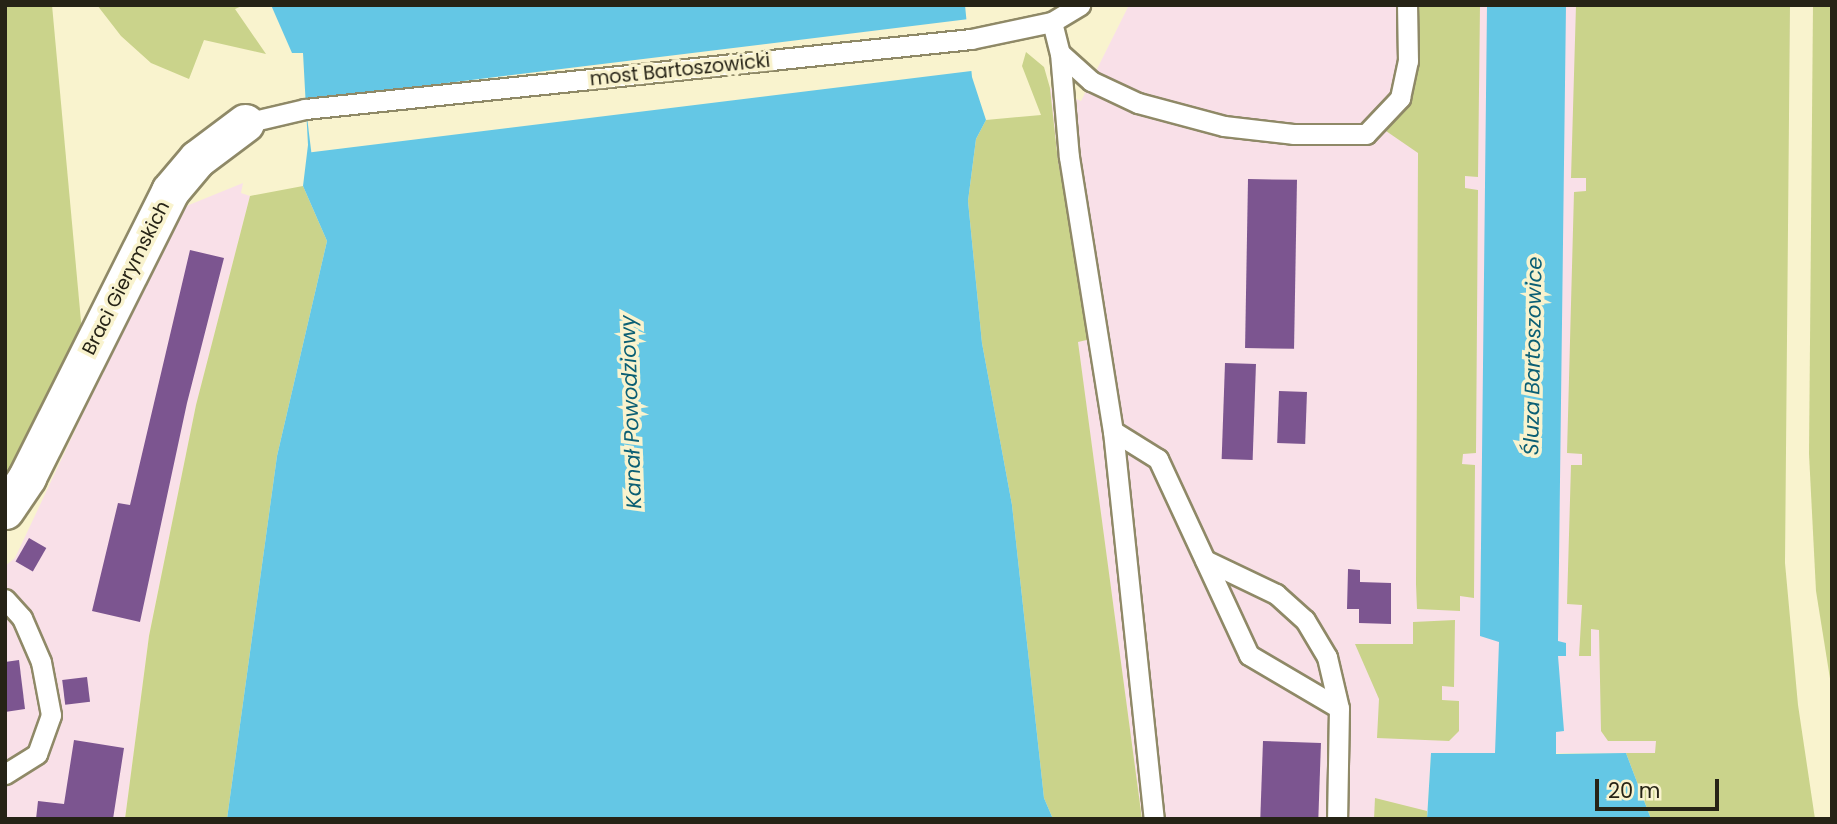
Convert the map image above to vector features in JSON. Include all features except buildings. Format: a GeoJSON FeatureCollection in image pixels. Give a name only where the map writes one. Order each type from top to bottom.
{"type":"FeatureCollection","features":[{"type":"Feature","properties":{"kind":"street","name":"Braci Gierymskich"},"geometry":{"type":"LineString","coordinates":[[5,510],[27,478],[170,191],[197,159],[245,123]]}},
{"type":"Feature","properties":{"kind":"lane","name":"most Bartoszowicki"},"geometry":{"type":"LineString","coordinates":[[305,109],[971,39],[1052,22],[1080,5]]}},
{"type":"Feature","properties":{"kind":"lane"},"geometry":{"type":"LineString","coordinates":[[1060,53],[1091,81],[1138,103],[1224,127],[1293,134],[1366,134],[1400,98],[1408,61],[1407,5]]}},
{"type":"Feature","properties":{"kind":"lane"},"geometry":{"type":"LineString","coordinates":[[1052,22],[1060,53],[1069,157],[1113,431],[1154,819]]}},
{"type":"Feature","properties":{"kind":"lane","name":"Braci Gierymskich"},"geometry":{"type":"LineString","coordinates":[[245,123],[305,109]]}},
{"type":"Feature","properties":{"kind":"lane"},"geometry":{"type":"LineString","coordinates":[[1113,431],[1158,459],[1249,655],[1339,708]]}},
{"type":"Feature","properties":{"kind":"lane"},"geometry":{"type":"LineString","coordinates":[[1205,560],[1276,594],[1305,620],[1326,656],[1339,708],[1337,819]]}},
{"type":"Feature","properties":{"kind":"lane"},"geometry":{"type":"LineString","coordinates":[[5,598],[22,618],[41,662],[51,715],[37,754],[5,774]]}},
{"type":"Feature","properties":{"kind":"shaded area"},"geometry":{"type":"Polygon","coordinates":[[[1129,5],[1790,5],[1788,137],[1656,753],[1431,753],[1427,819],[1142,819],[1043,85],[1081,101],[1129,5]]]}},
{"type":"Feature","properties":{"kind":"shaded area"},"geometry":{"type":"Polygon","coordinates":[[[243,183],[241,193],[250,196],[196,405],[149,635],[125,819],[5,819],[5,566],[15,558],[179,209],[243,183]]]}},
{"type":"Feature","properties":{"kind":"green space"},"geometry":{"type":"Polygon","coordinates":[[[5,5],[52,5],[83,343],[5,475],[5,5]]]}},
{"type":"Feature","properties":{"kind":"green space"},"geometry":{"type":"Polygon","coordinates":[[[97,5],[244,5],[235,9],[266,54],[204,40],[189,79],[151,63],[121,36],[97,5]]]}},
{"type":"Feature","properties":{"kind":"green space"},"geometry":{"type":"Polygon","coordinates":[[[1417,5],[1480,5],[1478,177],[1465,176],[1465,188],[1478,190],[1476,453],[1463,454],[1462,464],[1475,465],[1474,598],[1460,596],[1460,611],[1417,609],[1418,153],[1386,131],[1403,111],[1414,76],[1417,5]]]}},
{"type":"Feature","properties":{"kind":"green space"},"geometry":{"type":"Polygon","coordinates":[[[1576,5],[1790,5],[1785,563],[1798,705],[1815,819],[1651,819],[1626,753],[1655,753],[1656,741],[1608,741],[1601,731],[1599,630],[1591,629],[1591,656],[1579,656],[1582,605],[1567,604],[1571,465],[1582,465],[1582,454],[1567,453],[1574,192],[1586,191],[1586,178],[1571,178],[1576,5]]]}},
{"type":"Feature","properties":{"kind":"green space"},"geometry":{"type":"Polygon","coordinates":[[[1813,5],[1832,5],[1832,691],[1816,591],[1809,454],[1813,5]]]}},
{"type":"Feature","properties":{"kind":"green space"},"geometry":{"type":"Polygon","coordinates":[[[1026,52],[1044,67],[1050,88],[1058,161],[1091,339],[1078,342],[1142,819],[1053,819],[1044,798],[1012,505],[982,343],[968,201],[976,139],[986,120],[1041,115],[1022,66],[1026,52]]]}},
{"type":"Feature","properties":{"kind":"green space"},"geometry":{"type":"Polygon","coordinates":[[[303,186],[327,241],[277,456],[227,819],[125,819],[149,636],[196,405],[250,196],[303,186]]]}},
{"type":"Feature","properties":{"kind":"green space"},"geometry":{"type":"Polygon","coordinates":[[[1455,620],[1454,687],[1442,686],[1442,700],[1459,701],[1459,731],[1449,741],[1377,738],[1379,699],[1355,644],[1413,644],[1413,622],[1455,620]]]}},
{"type":"Feature","properties":{"kind":"green space"},"geometry":{"type":"Polygon","coordinates":[[[1375,798],[1427,811],[1427,819],[1374,819],[1375,798]]]}},
{"type":"Feature","properties":{"kind":"water","name":"Kanał Powodziowy"},"geometry":{"type":"Polygon","coordinates":[[[271,5],[965,5],[972,77],[986,120],[976,139],[968,201],[982,343],[1012,505],[1044,798],[1053,819],[227,819],[277,456],[327,241],[303,186],[308,145],[303,53],[292,53],[271,5]]]}},
{"type":"Feature","properties":{"kind":"water","name":"Śluza Bartoszowice"},"geometry":{"type":"Polygon","coordinates":[[[1487,5],[1566,5],[1558,641],[1566,643],[1566,656],[1558,656],[1564,731],[1556,732],[1556,754],[1626,753],[1651,819],[1427,819],[1431,753],[1495,753],[1499,642],[1480,636],[1487,5]]]}},
{"type":"Feature","properties":{"kind":"pier"},"geometry":{"type":"Polygon","coordinates":[[[969,19],[975,71],[311,152],[305,101],[969,19]]]}}]}
